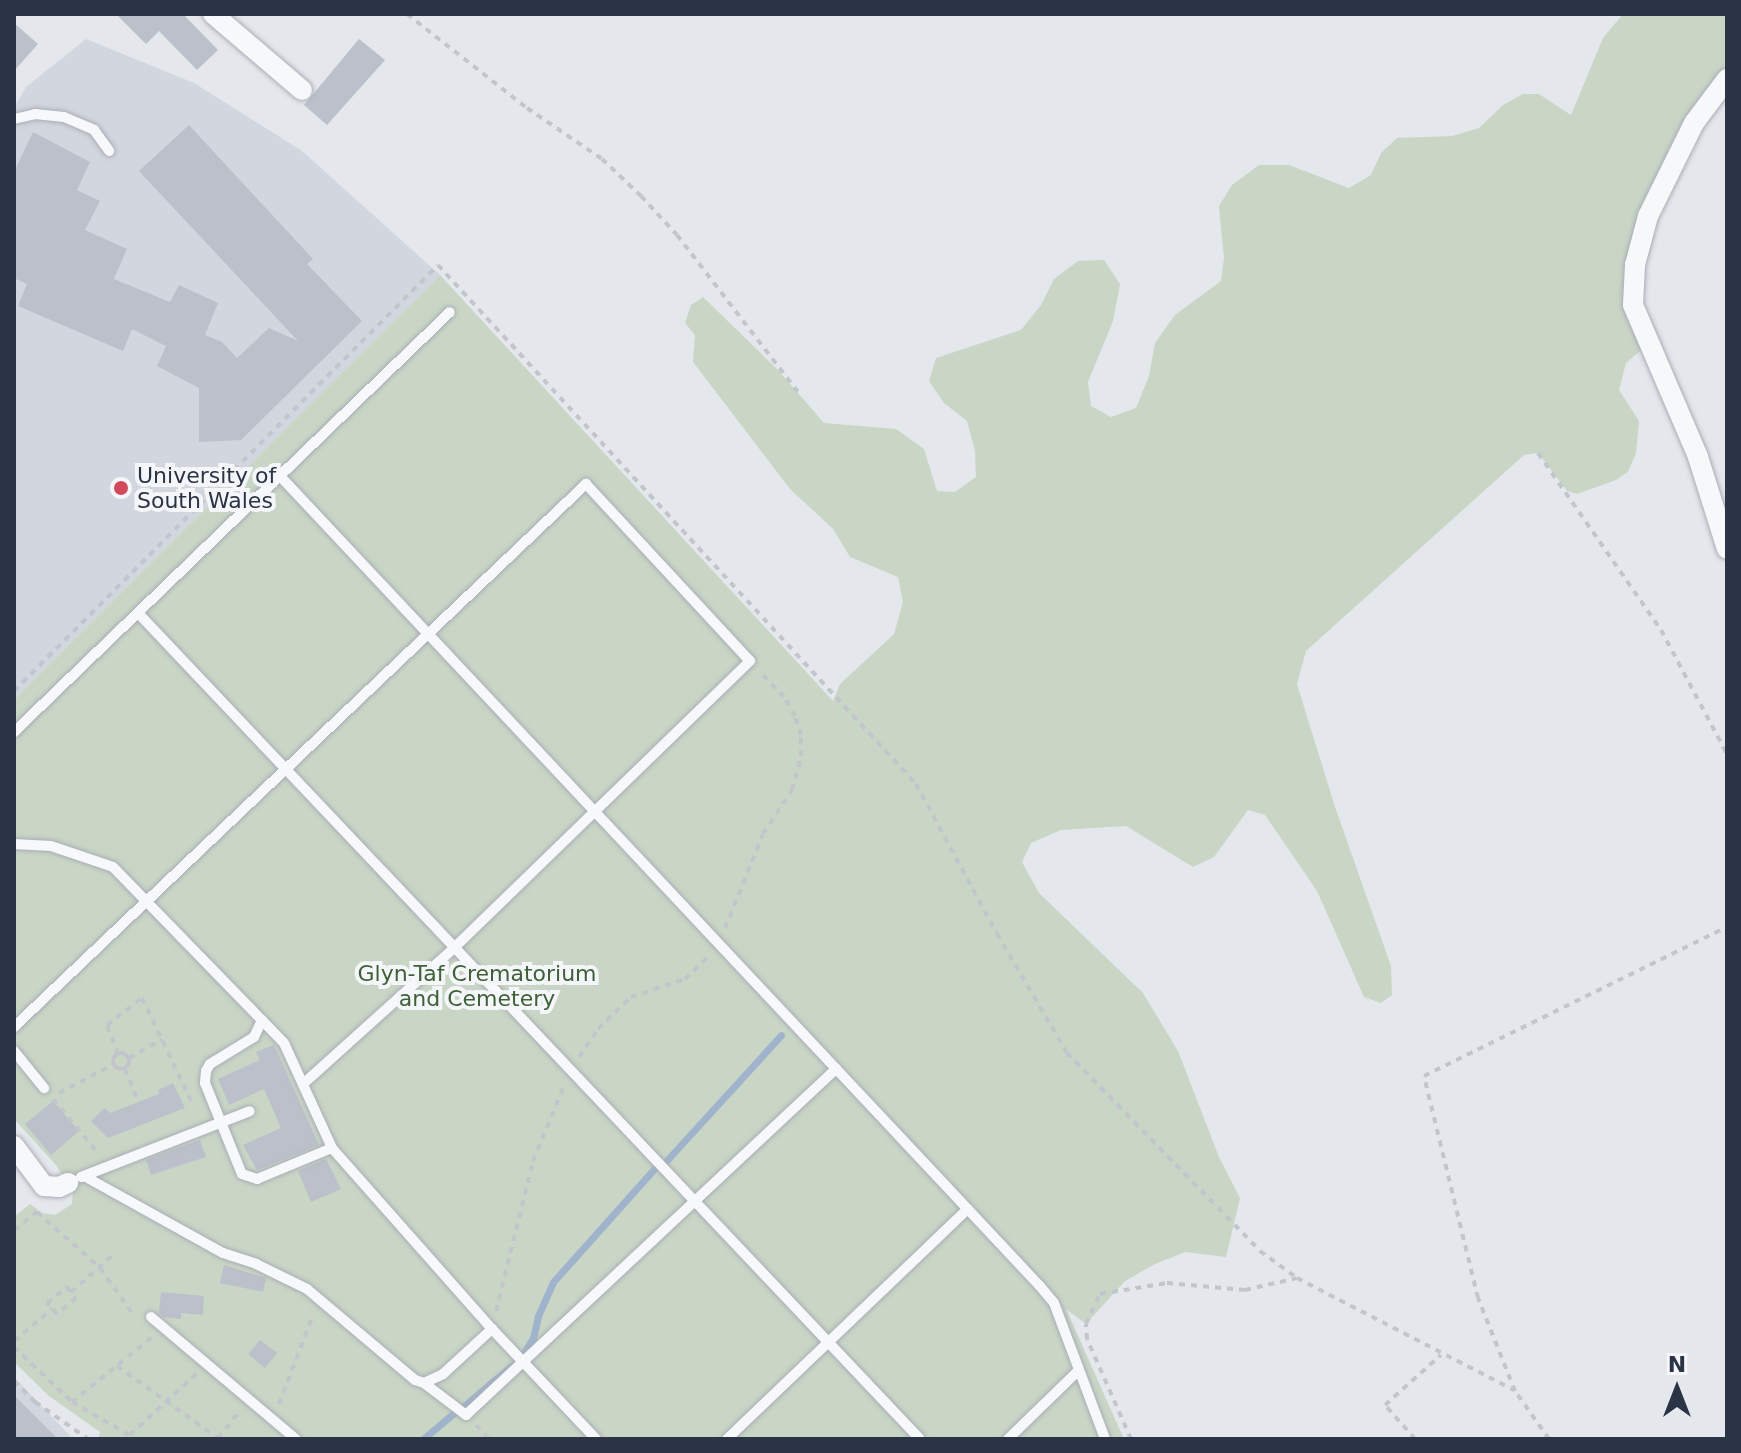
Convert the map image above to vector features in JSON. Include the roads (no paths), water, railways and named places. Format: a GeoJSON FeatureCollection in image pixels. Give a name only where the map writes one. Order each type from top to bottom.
{"type":"FeatureCollection","features":[{"type":"Feature","properties":{"kind":"street"},"geometry":{"type":"LineString","coordinates":[[213,14],[302,90]]}},
{"type":"Feature","properties":{"kind":"street"},"geometry":{"type":"LineString","coordinates":[[1727,79],[1694,123],[1648,216],[1635,265],[1633,305],[1698,457],[1727,549]]}},
{"type":"Feature","properties":{"kind":"street"},"geometry":{"type":"LineString","coordinates":[[14,1146],[44,1186],[59,1187],[76,1179]]}},
{"type":"Feature","properties":{"kind":"lane"},"geometry":{"type":"LineString","coordinates":[[14,119],[35,114],[64,117],[94,130],[109,151]]}},
{"type":"Feature","properties":{"kind":"lane"},"geometry":{"type":"LineString","coordinates":[[14,732],[450,312]]}},
{"type":"Feature","properties":{"kind":"lane"},"geometry":{"type":"LineString","coordinates":[[280,476],[597,810],[720,942],[802,1036],[1054,1303],[1105,1439]]}},
{"type":"Feature","properties":{"kind":"lane"},"geometry":{"type":"LineString","coordinates":[[14,1027],[586,484],[750,661],[453,949],[303,1084]]}},
{"type":"Feature","properties":{"kind":"lane"},"geometry":{"type":"LineString","coordinates":[[138,613],[920,1439]]}},
{"type":"Feature","properties":{"kind":"lane"},"geometry":{"type":"LineString","coordinates":[[14,844],[51,846],[113,867],[284,1043],[332,1148],[492,1329],[596,1439]]}},
{"type":"Feature","properties":{"kind":"lane"},"geometry":{"type":"LineString","coordinates":[[262,1020],[254,1037],[210,1064],[206,1071],[205,1083],[242,1174],[248,1179],[257,1179],[332,1148]]}},
{"type":"Feature","properties":{"kind":"lane"},"geometry":{"type":"LineString","coordinates":[[14,1051],[44,1088]]}},
{"type":"Feature","properties":{"kind":"lane"},"geometry":{"type":"LineString","coordinates":[[76,1179],[223,1253],[284,1276],[319,1298],[415,1380],[424,1383],[466,1415],[836,1069]]}},
{"type":"Feature","properties":{"kind":"lane"},"geometry":{"type":"LineString","coordinates":[[76,1179],[220,1120],[250,1111]]}},
{"type":"Feature","properties":{"kind":"lane"},"geometry":{"type":"LineString","coordinates":[[727,1439],[968,1209]]}},
{"type":"Feature","properties":{"kind":"lane"},"geometry":{"type":"LineString","coordinates":[[151,1317],[296,1439]]}},
{"type":"Feature","properties":{"kind":"lane"},"geometry":{"type":"LineString","coordinates":[[424,1383],[443,1374],[492,1329]]}},
{"type":"Feature","properties":{"kind":"lane"},"geometry":{"type":"LineString","coordinates":[[1008,1439],[1079,1370]]}},
{"type":"Feature","properties":{"kind":"waterway"},"geometry":{"type":"LineString","coordinates":[[667,1160],[781,1035]]}},
{"type":"Feature","properties":{"kind":"waterway"},"geometry":{"type":"LineString","coordinates":[[523,1354],[533,1338],[538,1316],[553,1282],[654,1169]]}},
{"type":"Feature","properties":{"kind":"waterway"},"geometry":{"type":"LineString","coordinates":[[464,1406],[511,1366]]}},
{"type":"Feature","properties":{"kind":"waterway"},"geometry":{"type":"LineString","coordinates":[[423,1439],[454,1413]]}},
{"type":"Feature","properties":{"kind":"place","name":"University of South Wales"},"geometry":{"type":"Point","coordinates":[121,488]}},
{"type":"Feature","properties":{"kind":"park label","name":"Glyn-Taf Crematorium and Cemetery"},"geometry":{"type":"Point","coordinates":[477,986]}}]}
